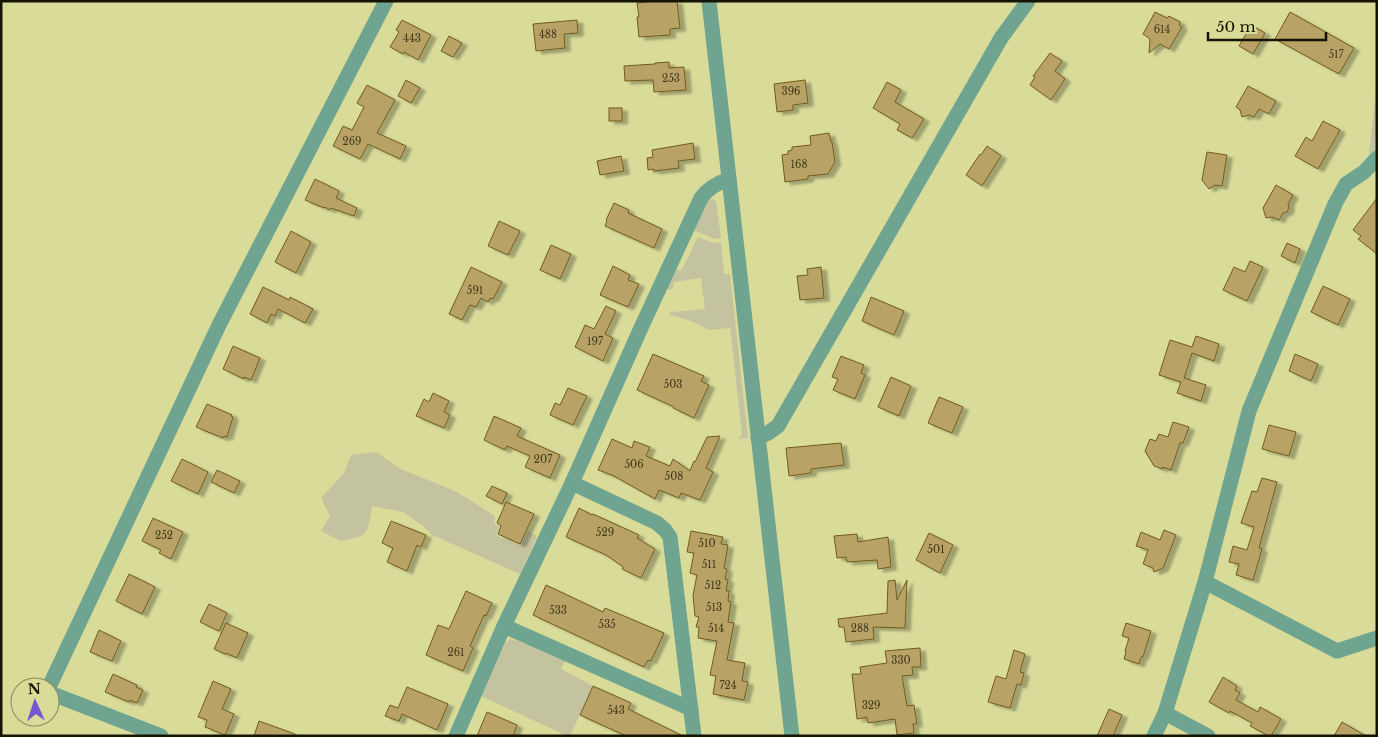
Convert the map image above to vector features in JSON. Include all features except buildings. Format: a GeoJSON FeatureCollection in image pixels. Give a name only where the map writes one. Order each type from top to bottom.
{"type":"FeatureCollection","features":[{"type":"Feature","properties":{"kind":"street"},"geometry":{"type":"LineString","coordinates":[[54,677],[219,325],[386,1]]}},
{"type":"Feature","properties":{"kind":"street"},"geometry":{"type":"LineString","coordinates":[[708,1],[792,736]]}},
{"type":"Feature","properties":{"kind":"street"},"geometry":{"type":"LineString","coordinates":[[758,438],[778,426],[1001,38],[1028,1]]}},
{"type":"Feature","properties":{"kind":"street"},"geometry":{"type":"LineString","coordinates":[[1154,736],[1165,713],[1205,582],[1249,411],[1335,204],[1346,184],[1364,172],[1377,158]]}},
{"type":"Feature","properties":{"kind":"street"},"geometry":{"type":"LineString","coordinates":[[456,736],[504,626],[572,483],[701,198],[706,191],[717,183],[729,179]]}},
{"type":"Feature","properties":{"kind":"street"},"geometry":{"type":"LineString","coordinates":[[572,483],[657,523],[670,537],[694,736]]}},
{"type":"Feature","properties":{"kind":"street"},"geometry":{"type":"LineString","coordinates":[[1205,582],[1337,651],[1377,638]]}},
{"type":"Feature","properties":{"kind":"street"},"geometry":{"type":"LineString","coordinates":[[504,626],[691,709]]}},
{"type":"Feature","properties":{"kind":"street"},"geometry":{"type":"LineString","coordinates":[[60,698],[161,736]]}},
{"type":"Feature","properties":{"kind":"street"},"geometry":{"type":"LineString","coordinates":[[1165,713],[1208,736]]}},
{"type":"Feature","properties":{"kind":"green space"},"geometry":{"type":"Polygon","coordinates":[[[1377,84],[1377,163],[1374,166],[1369,152],[1377,84]]]}},
{"type":"Feature","properties":{"kind":"green space"},"geometry":{"type":"Polygon","coordinates":[[[713,199],[716,201],[721,238],[714,239],[693,230],[707,201],[713,199]]]}},
{"type":"Feature","properties":{"kind":"green space"},"geometry":{"type":"Polygon","coordinates":[[[698,237],[713,243],[721,242],[724,274],[730,274],[748,438],[738,439],[742,434],[730,328],[709,330],[691,321],[668,314],[705,309],[701,278],[674,282],[673,289],[665,289],[674,269],[681,271],[698,237]]]}},
{"type":"Feature","properties":{"kind":"green space"},"geometry":{"type":"Polygon","coordinates":[[[376,452],[401,469],[457,492],[495,516],[494,523],[499,527],[496,535],[520,546],[528,531],[537,536],[520,574],[432,535],[403,512],[372,506],[366,532],[350,539],[341,541],[321,531],[330,516],[321,498],[344,473],[351,455],[376,452]]]}},
{"type":"Feature","properties":{"kind":"green space"},"geometry":{"type":"Polygon","coordinates":[[[510,639],[565,661],[561,669],[593,686],[570,736],[481,696],[505,644],[510,639]]]}}]}
